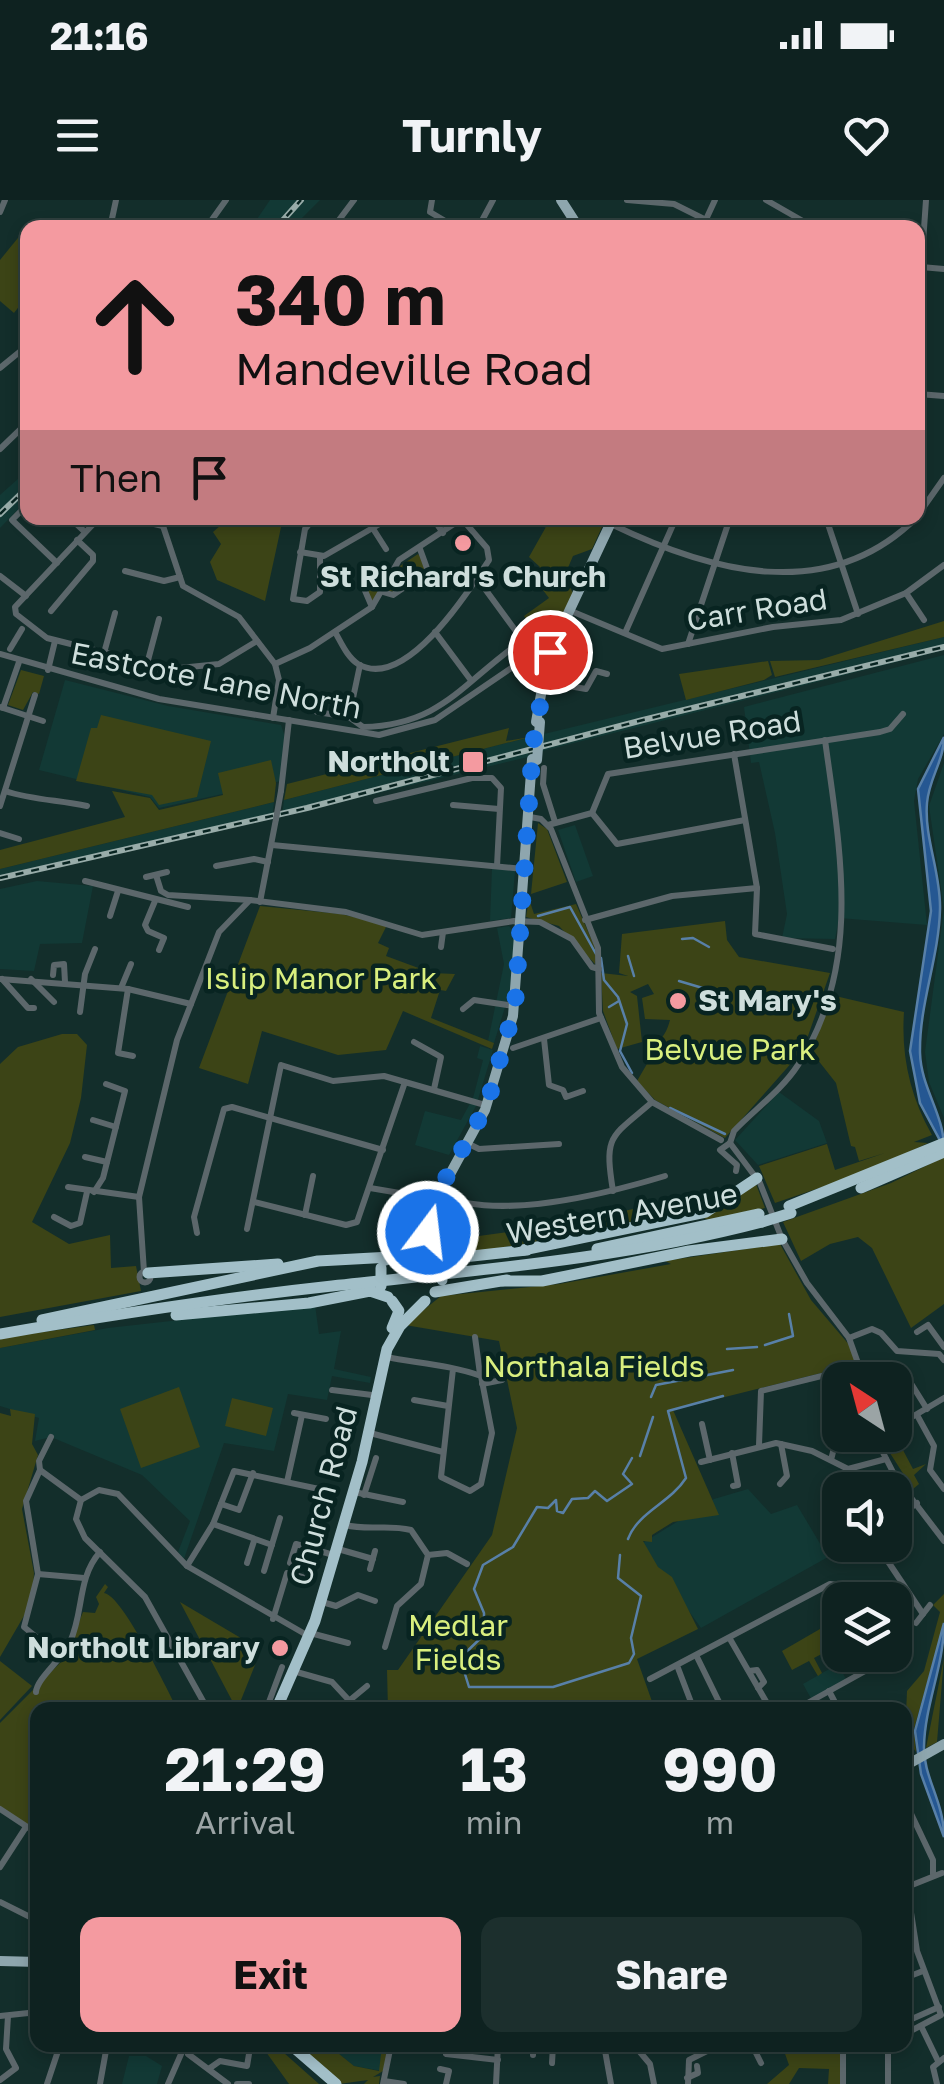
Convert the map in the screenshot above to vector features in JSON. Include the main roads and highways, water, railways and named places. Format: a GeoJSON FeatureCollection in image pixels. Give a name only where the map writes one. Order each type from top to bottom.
{"type":"FeatureCollection","features":[{"type":"Feature","properties":{"kind":"highway","name":"Western Avenue"},"geometry":{"type":"LineString","coordinates":[[28,1326],[642,1250],[790,1209],[940,1149]]}},
{"type":"Feature","properties":{"kind":"highway"},"geometry":{"type":"LineString","coordinates":[[524,1250],[706,1212],[757,1178]]}},
{"type":"Feature","properties":{"kind":"highway","name":"Western Avenue"},"geometry":{"type":"LineString","coordinates":[[0,1331],[327,1280],[573,1254],[761,1218]]}},
{"type":"Feature","properties":{"kind":"highway"},"geometry":{"type":"LineString","coordinates":[[387,1295],[381,1268],[412,1246],[454,1258],[673,1235]]}},
{"type":"Feature","properties":{"kind":"highway"},"geometry":{"type":"LineString","coordinates":[[503,1281],[542,1281],[689,1251],[782,1238]]}},
{"type":"Feature","properties":{"kind":"highway"},"geometry":{"type":"LineString","coordinates":[[430,1297],[442,1280],[434,1250]]}},
{"type":"Feature","properties":{"kind":"highway"},"geometry":{"type":"LineString","coordinates":[[28,1326],[308,1303],[370,1290],[408,1307],[430,1297],[642,1250]]}},
{"type":"Feature","properties":{"kind":"highway"},"geometry":{"type":"LineString","coordinates":[[146,1272],[396,1254]]}},
{"type":"Feature","properties":{"kind":"highway"},"geometry":{"type":"LineString","coordinates":[[28,1326],[298,1264]]}},
{"type":"Feature","properties":{"kind":"highway","name":"Church Road"},"geometry":{"type":"LineString","coordinates":[[274,1702],[321,1602],[382,1348],[398,1314],[387,1295]]}},
{"type":"Feature","properties":{"kind":"highway","name":"Church Road"},"geometry":{"type":"LineString","coordinates":[[275,1702],[310,1634],[334,1551],[359,1493],[384,1357],[400,1326],[430,1297]]}},
{"type":"Feature","properties":{"kind":"highway"},"geometry":{"type":"LineString","coordinates":[[289,2052],[326,2084]]}},
{"type":"Feature","properties":{"kind":"highway"},"geometry":{"type":"LineString","coordinates":[[298,2052],[336,2084]]}},
{"type":"Feature","properties":{"kind":"main road"},"geometry":{"type":"LineString","coordinates":[[396,1254],[467,1144],[487,1105],[508,1047],[515,1006],[543,664],[609,525]]}},
{"type":"Feature","properties":{"kind":"main road"},"geometry":{"type":"LineString","coordinates":[[433,1202],[422,1237],[434,1250]]}},
{"type":"Feature","properties":{"kind":"main road"},"geometry":{"type":"LineString","coordinates":[[912,1762],[944,1744]]}},
{"type":"Feature","properties":{"kind":"main road"},"geometry":{"type":"LineString","coordinates":[[0,1961],[30,1962]]}},
{"type":"Feature","properties":{"kind":"water"},"geometry":{"type":"Polygon","coordinates":[[[944,737],[927,803],[940,909],[920,1053],[944,1148],[920,1103],[910,1051],[931,911],[918,789],[944,737]]]}},
{"type":"Feature","properties":{"kind":"water"},"geometry":{"type":"Polygon","coordinates":[[[944,1623],[924,1746],[944,1837],[921,1774],[915,1731],[944,1623]]]}},
{"type":"Feature","properties":{"kind":"waterway"},"geometry":{"type":"LineString","coordinates":[[538,916],[570,907],[596,954]]}},
{"type":"Feature","properties":{"kind":"waterway"},"geometry":{"type":"LineString","coordinates":[[682,939],[693,938],[709,947]]}},
{"type":"Feature","properties":{"kind":"waterway"},"geometry":{"type":"LineString","coordinates":[[628,956],[634,976]]}},
{"type":"Feature","properties":{"kind":"waterway"},"geometry":{"type":"LineString","coordinates":[[601,958],[604,980],[618,997],[627,1024],[620,1051],[632,1073]]}},
{"type":"Feature","properties":{"kind":"waterway"},"geometry":{"type":"LineString","coordinates":[[679,981],[706,989]]}},
{"type":"Feature","properties":{"kind":"waterway"},"geometry":{"type":"LineString","coordinates":[[609,1007],[619,1001]]}},
{"type":"Feature","properties":{"kind":"waterway"},"geometry":{"type":"LineString","coordinates":[[670,1108],[725,1134]]}},
{"type":"Feature","properties":{"kind":"waterway"},"geometry":{"type":"LineString","coordinates":[[765,1345],[793,1336],[789,1314]]}},
{"type":"Feature","properties":{"kind":"waterway"},"geometry":{"type":"LineString","coordinates":[[727,1349],[757,1347]]}},
{"type":"Feature","properties":{"kind":"waterway"},"geometry":{"type":"LineString","coordinates":[[651,1397],[656,1385],[733,1370]]}},
{"type":"Feature","properties":{"kind":"waterway"},"geometry":{"type":"LineString","coordinates":[[628,1539],[639,1522],[686,1478],[668,1411],[723,1396]]}},
{"type":"Feature","properties":{"kind":"waterway"},"geometry":{"type":"LineString","coordinates":[[640,1456],[653,1417]]}},
{"type":"Feature","properties":{"kind":"waterway"},"geometry":{"type":"LineString","coordinates":[[620,1555],[618,1578],[641,1596],[631,1638],[634,1654],[629,1663],[553,1687],[469,1687],[460,1658],[484,1635],[484,1613],[474,1589],[483,1565],[513,1547],[537,1507],[548,1508],[556,1500],[557,1511],[563,1513],[572,1499],[588,1498],[595,1491],[607,1501],[632,1484],[623,1474],[632,1458]]}},
{"type":"Feature","properties":{"kind":"railway"},"geometry":{"type":"LineString","coordinates":[[283,220],[301,200]]}},
{"type":"Feature","properties":{"kind":"railway"},"geometry":{"type":"LineString","coordinates":[[0,514],[20,495]]}},
{"type":"Feature","properties":{"kind":"railway"},"geometry":{"type":"LineString","coordinates":[[0,878],[307,808],[944,647]]}},
{"type":"Feature","properties":{"kind":"place","name":"St Richard's Church"},"geometry":{"type":"Point","coordinates":[463,543]}},
{"type":"Feature","properties":{"kind":"place","name":"Northolt"},"geometry":{"type":"Point","coordinates":[473,762]}},
{"type":"Feature","properties":{"kind":"place","name":"St Mary's"},"geometry":{"type":"Point","coordinates":[678,1001]}},
{"type":"Feature","properties":{"kind":"place","name":"Northolt Library"},"geometry":{"type":"Point","coordinates":[280,1648]}},
{"type":"Feature","properties":{"kind":"park label","name":"Islip Manor Park"},"geometry":{"type":"Point","coordinates":[321,979]}},
{"type":"Feature","properties":{"kind":"park label","name":"Belvue Park"},"geometry":{"type":"Point","coordinates":[730,1050]}},
{"type":"Feature","properties":{"kind":"park label","name":"Northala Fields"},"geometry":{"type":"Point","coordinates":[594,1367]}},
{"type":"Feature","properties":{"kind":"park label","name":"Medlar Fields"},"geometry":{"type":"Point","coordinates":[458,1643]}}]}
